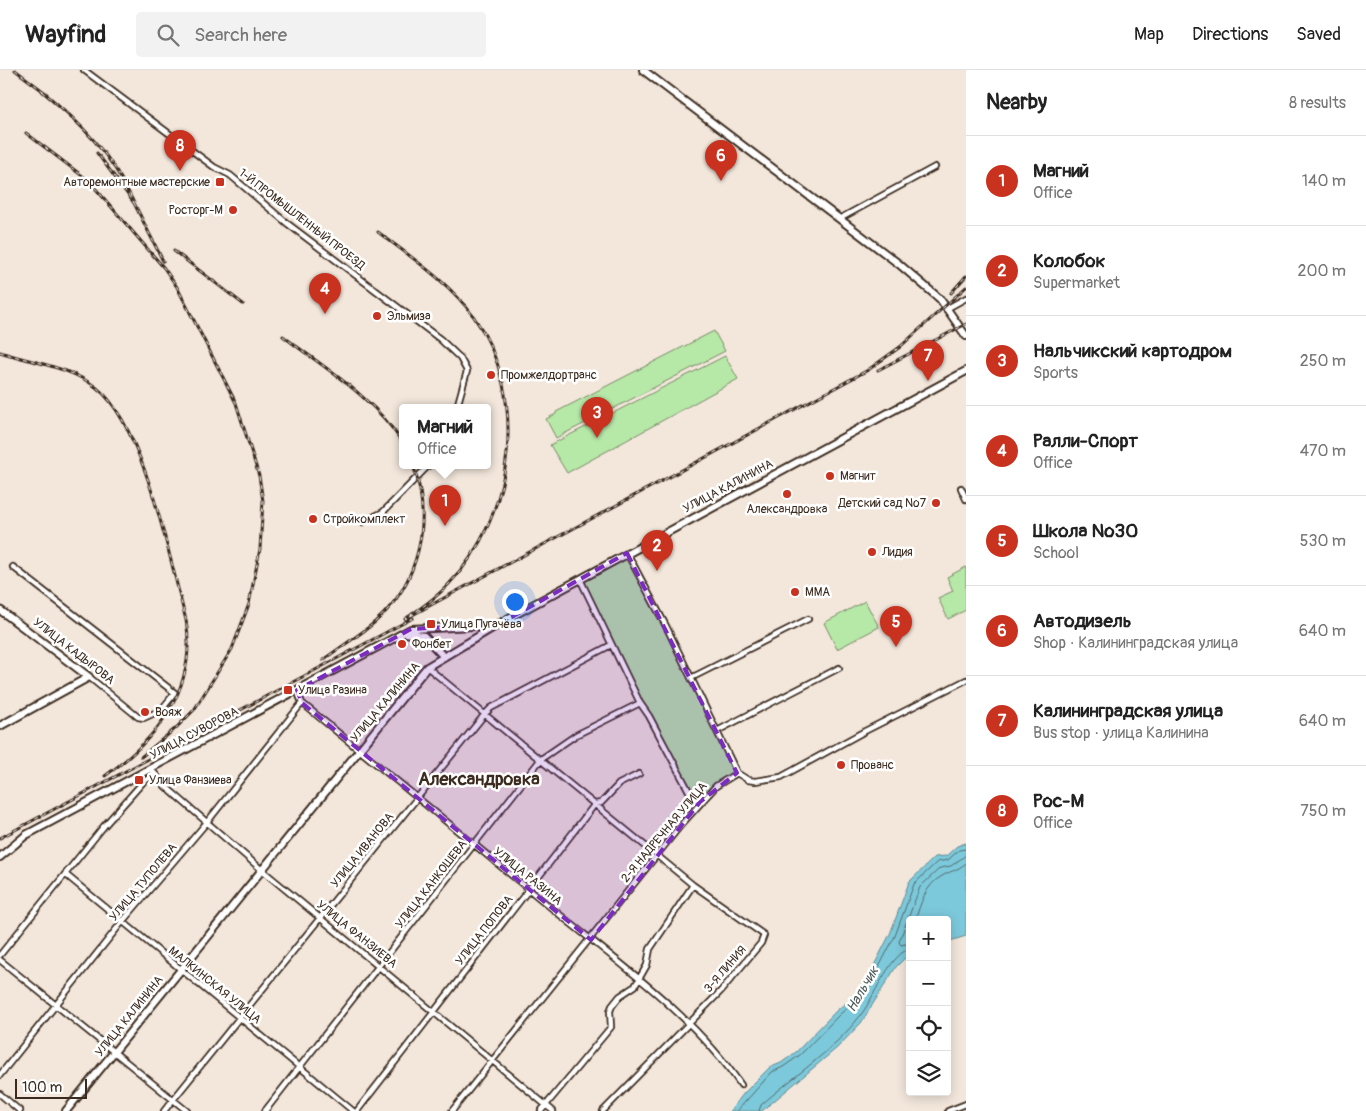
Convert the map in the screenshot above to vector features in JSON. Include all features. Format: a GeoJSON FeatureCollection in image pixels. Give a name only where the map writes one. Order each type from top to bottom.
{"type":"FeatureCollection","features":[{"type":"Feature","properties":{"kind":"street","name":"1-Й ПРОМЫШЛЕННЫЙ ПРОЕЗД"},"geometry":{"type":"LineString","coordinates":[[84,70],[214,167],[230,175],[288,224],[440,338],[460,358],[466,368],[466,379],[458,404]]}},
{"type":"Feature","properties":{"kind":"street"},"geometry":{"type":"LineString","coordinates":[[642,70],[841,218],[921,282],[946,308],[966,336]]}},
{"type":"Feature","properties":{"kind":"street"},"geometry":{"type":"LineString","coordinates":[[841,218],[934,167]]}},
{"type":"Feature","properties":{"kind":"street"},"geometry":{"type":"LineString","coordinates":[[946,308],[966,298]]}},
{"type":"Feature","properties":{"kind":"street","name":"УЛИЦА КАЛИНИНА"},"geometry":{"type":"LineString","coordinates":[[66,1111],[427,668],[498,624],[966,371]]}},
{"type":"Feature","properties":{"kind":"street"},"geometry":{"type":"LineString","coordinates":[[363,522],[383,512],[425,469]]}},
{"type":"Feature","properties":{"kind":"street"},"geometry":{"type":"LineString","coordinates":[[960,488],[966,499]]}},
{"type":"Feature","properties":{"kind":"street"},"geometry":{"type":"LineString","coordinates":[[627,554],[691,678],[737,773],[748,780],[755,781],[781,777],[865,731],[966,680]]}},
{"type":"Feature","properties":{"kind":"street","name":"УЛИЦА КАДЫРОВА"},"geometry":{"type":"LineString","coordinates":[[0,610],[144,718],[166,705],[175,693],[13,567]]}},
{"type":"Feature","properties":{"kind":"street"},"geometry":{"type":"LineString","coordinates":[[580,579],[640,703],[690,792],[700,802]]}},
{"type":"Feature","properties":{"kind":"street"},"geometry":{"type":"LineString","coordinates":[[691,678],[808,619]]}},
{"type":"Feature","properties":{"kind":"street","name":"УЛИЦА СУВОРОВА"},"geometry":{"type":"LineString","coordinates":[[0,857],[26,835],[153,772],[297,690],[403,633],[415,628],[498,624]]}},
{"type":"Feature","properties":{"kind":"street"},"geometry":{"type":"LineString","coordinates":[[403,633],[410,632],[424,636],[444,657]]}},
{"type":"Feature","properties":{"kind":"street","name":"УЛИЦА ИВАНОВА"},"geometry":{"type":"LineString","coordinates":[[164,1111],[485,714],[491,708],[611,644]]}},
{"type":"Feature","properties":{"kind":"street"},"geometry":{"type":"LineString","coordinates":[[427,668],[657,854]]}},
{"type":"Feature","properties":{"kind":"street"},"geometry":{"type":"LineString","coordinates":[[717,731],[839,668]]}},
{"type":"Feature","properties":{"kind":"street"},"geometry":{"type":"LineString","coordinates":[[0,726],[90,677]]}},
{"type":"Feature","properties":{"kind":"street","name":"УЛИЦА РАЗИНА"},"geometry":{"type":"LineString","coordinates":[[297,690],[302,703],[639,979],[721,1057],[741,1085]]}},
{"type":"Feature","properties":{"kind":"street","name":"УЛИЦА ТУПОЛЕВА"},"geometry":{"type":"LineString","coordinates":[[0,1076],[122,922],[208,821],[302,703]]}},
{"type":"Feature","properties":{"kind":"street","name":"УЛИЦА КАНКОШЕВА"},"geometry":{"type":"LineString","coordinates":[[264,1111],[541,759],[576,735],[640,703]]}},
{"type":"Feature","properties":{"kind":"street"},"geometry":{"type":"LineString","coordinates":[[0,955],[65,874],[153,772]]}},
{"type":"Feature","properties":{"kind":"street","name":"УЛИЦА ФАНЗИЕВА"},"geometry":{"type":"LineString","coordinates":[[153,772],[165,786],[208,821],[262,870],[380,965],[553,1111]]}},
{"type":"Feature","properties":{"kind":"street","name":"2-Я НАДРЕЧНАЯ УЛИЦА"},"geometry":{"type":"LineString","coordinates":[[452,1111],[700,802],[716,786],[737,773]]}},
{"type":"Feature","properties":{"kind":"street","name":"УЛИЦА ПОПОВА"},"geometry":{"type":"LineString","coordinates":[[355,1111],[595,804],[601,803],[619,784],[639,774]]}},
{"type":"Feature","properties":{"kind":"street","name":"3-Я ЛИНИЯ"},"geometry":{"type":"LineString","coordinates":[[603,1111],[720,992],[761,943],[764,935],[692,884],[657,854]]}},
{"type":"Feature","properties":{"kind":"street","name":"МАЛКИНСКАЯ УЛИЦА"},"geometry":{"type":"LineString","coordinates":[[65,874],[355,1111]]}},
{"type":"Feature","properties":{"kind":"street"},"geometry":{"type":"LineString","coordinates":[[541,1111],[611,1027],[610,1011],[612,1006],[620,996],[633,988],[639,979],[647,965],[650,949],[692,884]]}},
{"type":"Feature","properties":{"kind":"street"},"geometry":{"type":"LineString","coordinates":[[0,960],[187,1111]]}},
{"type":"Feature","properties":{"kind":"street"},"geometry":{"type":"LineString","coordinates":[[0,1094],[20,1111]]}},
{"type":"Feature","properties":{"kind":"street"},"geometry":{"type":"LineString","coordinates":[[948,1111],[966,1104]]}},
{"type":"Feature","properties":{"kind":"highlighted area"},"geometry":{"type":"Polygon","coordinates":[[[627,553],[737,773],[700,802],[591,940],[302,703],[297,690],[411,629],[499,624],[627,553]]]}},
{"type":"Feature","properties":{"kind":"green space"},"geometry":{"type":"Polygon","coordinates":[[[714,331],[725,351],[556,438],[546,419],[556,414],[556,412],[714,331]]]}},
{"type":"Feature","properties":{"kind":"green space"},"geometry":{"type":"Polygon","coordinates":[[[725,356],[738,379],[567,473],[550,445],[725,356]]]}},
{"type":"Feature","properties":{"kind":"green space"},"geometry":{"type":"Polygon","coordinates":[[[627,554],[737,773],[700,802],[690,793],[580,579],[627,554]]]}},
{"type":"Feature","properties":{"kind":"green space"},"geometry":{"type":"Polygon","coordinates":[[[966,567],[966,610],[948,619],[938,598],[953,591],[947,577],[966,567]]]}},
{"type":"Feature","properties":{"kind":"green space"},"geometry":{"type":"Polygon","coordinates":[[[865,601],[879,627],[837,649],[824,623],[865,601]]]}},
{"type":"Feature","properties":{"kind":"water"},"geometry":{"type":"Polygon","coordinates":[[[966,843],[966,936],[951,941],[951,916],[906,916],[906,957],[896,967],[861,1023],[837,1048],[762,1111],[730,1111],[744,1093],[769,1068],[781,1063],[796,1052],[837,1010],[861,991],[890,934],[909,882],[935,857],[946,856],[957,846],[966,843]]]}},
{"type":"Feature","properties":{"kind":"railway"},"geometry":{"type":"LineString","coordinates":[[15,70],[47,94]]}},
{"type":"Feature","properties":{"kind":"railway"},"geometry":{"type":"LineString","coordinates":[[42,91],[95,141],[116,170],[134,203],[97,153]]}},
{"type":"Feature","properties":{"kind":"railway"},"geometry":{"type":"LineString","coordinates":[[26,133],[89,181],[164,268],[177,287],[236,403],[259,476],[263,501],[260,549],[249,604],[232,649],[194,710],[176,728],[141,757]]}},
{"type":"Feature","properties":{"kind":"railway"},"geometry":{"type":"LineString","coordinates":[[134,203],[163,261]]}},
{"type":"Feature","properties":{"kind":"railway"},"geometry":{"type":"LineString","coordinates":[[378,232],[442,282],[474,317],[491,348],[503,382],[508,418],[507,454],[500,490],[488,524],[471,556],[449,584],[434,598],[405,619],[868,370],[900,347],[966,287]]}},
{"type":"Feature","properties":{"kind":"railway"},"geometry":{"type":"LineString","coordinates":[[174,251],[243,304]]}},
{"type":"Feature","properties":{"kind":"railway"},"geometry":{"type":"LineString","coordinates":[[951,293],[966,276]]}},
{"type":"Feature","properties":{"kind":"railway"},"geometry":{"type":"LineString","coordinates":[[878,370],[966,324]]}},
{"type":"Feature","properties":{"kind":"railway"},"geometry":{"type":"LineString","coordinates":[[283,336],[363,397],[391,426],[399,438]]}},
{"type":"Feature","properties":{"kind":"railway"},"geometry":{"type":"LineString","coordinates":[[0,352],[75,375],[97,388],[114,406],[142,462],[163,530],[186,620],[188,645],[186,668],[170,710],[157,729],[141,746],[105,776]]}},
{"type":"Feature","properties":{"kind":"railway"},"geometry":{"type":"LineString","coordinates":[[323,660],[375,622],[403,589],[412,569],[422,528],[422,507],[414,469]]}},
{"type":"Feature","properties":{"kind":"railway"},"geometry":{"type":"LineString","coordinates":[[0,838],[413,618]]}},
{"type":"Feature","properties":{"kind":"place","name":"Рос-М"},"geometry":{"type":"Point","coordinates":[180,171]}},
{"type":"Feature","properties":{"kind":"place","name":"Автодизель"},"geometry":{"type":"Point","coordinates":[721,181]}},
{"type":"Feature","properties":{"kind":"place","name":"Авторемонтные мастерские"},"geometry":{"type":"Point","coordinates":[220,182]}},
{"type":"Feature","properties":{"kind":"place","name":"Росторг-М"},"geometry":{"type":"Point","coordinates":[233,210]}},
{"type":"Feature","properties":{"kind":"place","name":"Ралли-Спорт"},"geometry":{"type":"Point","coordinates":[325,314]}},
{"type":"Feature","properties":{"kind":"place","name":"Эльмиза"},"geometry":{"type":"Point","coordinates":[377,316]}},
{"type":"Feature","properties":{"kind":"place","name":"Промжелдортранс"},"geometry":{"type":"Point","coordinates":[491,375]}},
{"type":"Feature","properties":{"kind":"place","name":"Калининградская улица"},"geometry":{"type":"Point","coordinates":[928,381]}},
{"type":"Feature","properties":{"kind":"place","name":"Нальчикский картодром"},"geometry":{"type":"Point","coordinates":[597,438]}},
{"type":"Feature","properties":{"kind":"place","name":"Магнит"},"geometry":{"type":"Point","coordinates":[830,476]}},
{"type":"Feature","properties":{"kind":"place","name":"Александровка"},"geometry":{"type":"Point","coordinates":[787,494]}},
{"type":"Feature","properties":{"kind":"place","name":"Детский сад №7"},"geometry":{"type":"Point","coordinates":[936,503]}},
{"type":"Feature","properties":{"kind":"place","name":"Стройкомплект"},"geometry":{"type":"Point","coordinates":[313,519]}},
{"type":"Feature","properties":{"kind":"place","name":"Магний"},"geometry":{"type":"Point","coordinates":[445,526]}},
{"type":"Feature","properties":{"kind":"place","name":"Лидия"},"geometry":{"type":"Point","coordinates":[872,552]}},
{"type":"Feature","properties":{"kind":"place","name":"Колобок"},"geometry":{"type":"Point","coordinates":[657,571]}},
{"type":"Feature","properties":{"kind":"place","name":"MMA"},"geometry":{"type":"Point","coordinates":[795,592]}},
{"type":"Feature","properties":{"kind":"place","name":"Улица Пугачёва"},"geometry":{"type":"Point","coordinates":[431,624]}},
{"type":"Feature","properties":{"kind":"place","name":"Фонбет"},"geometry":{"type":"Point","coordinates":[402,644]}},
{"type":"Feature","properties":{"kind":"place","name":"Школа №30"},"geometry":{"type":"Point","coordinates":[896,647]}},
{"type":"Feature","properties":{"kind":"place","name":"Улица Разина"},"geometry":{"type":"Point","coordinates":[288,690]}},
{"type":"Feature","properties":{"kind":"place","name":"Вояж"},"geometry":{"type":"Point","coordinates":[145,712]}},
{"type":"Feature","properties":{"kind":"place","name":"Прованс"},"geometry":{"type":"Point","coordinates":[841,765]}},
{"type":"Feature","properties":{"kind":"place","name":"Улица Фанзиева"},"geometry":{"type":"Point","coordinates":[139,780]}},
{"type":"Feature","properties":{"kind":"district","name":"Александровка"},"geometry":{"type":"Point","coordinates":[479,779]}},
{"type":"Feature","properties":{"kind":"water label","name":"Нальчик"},"geometry":{"type":"Point","coordinates":[862,989]}}]}
